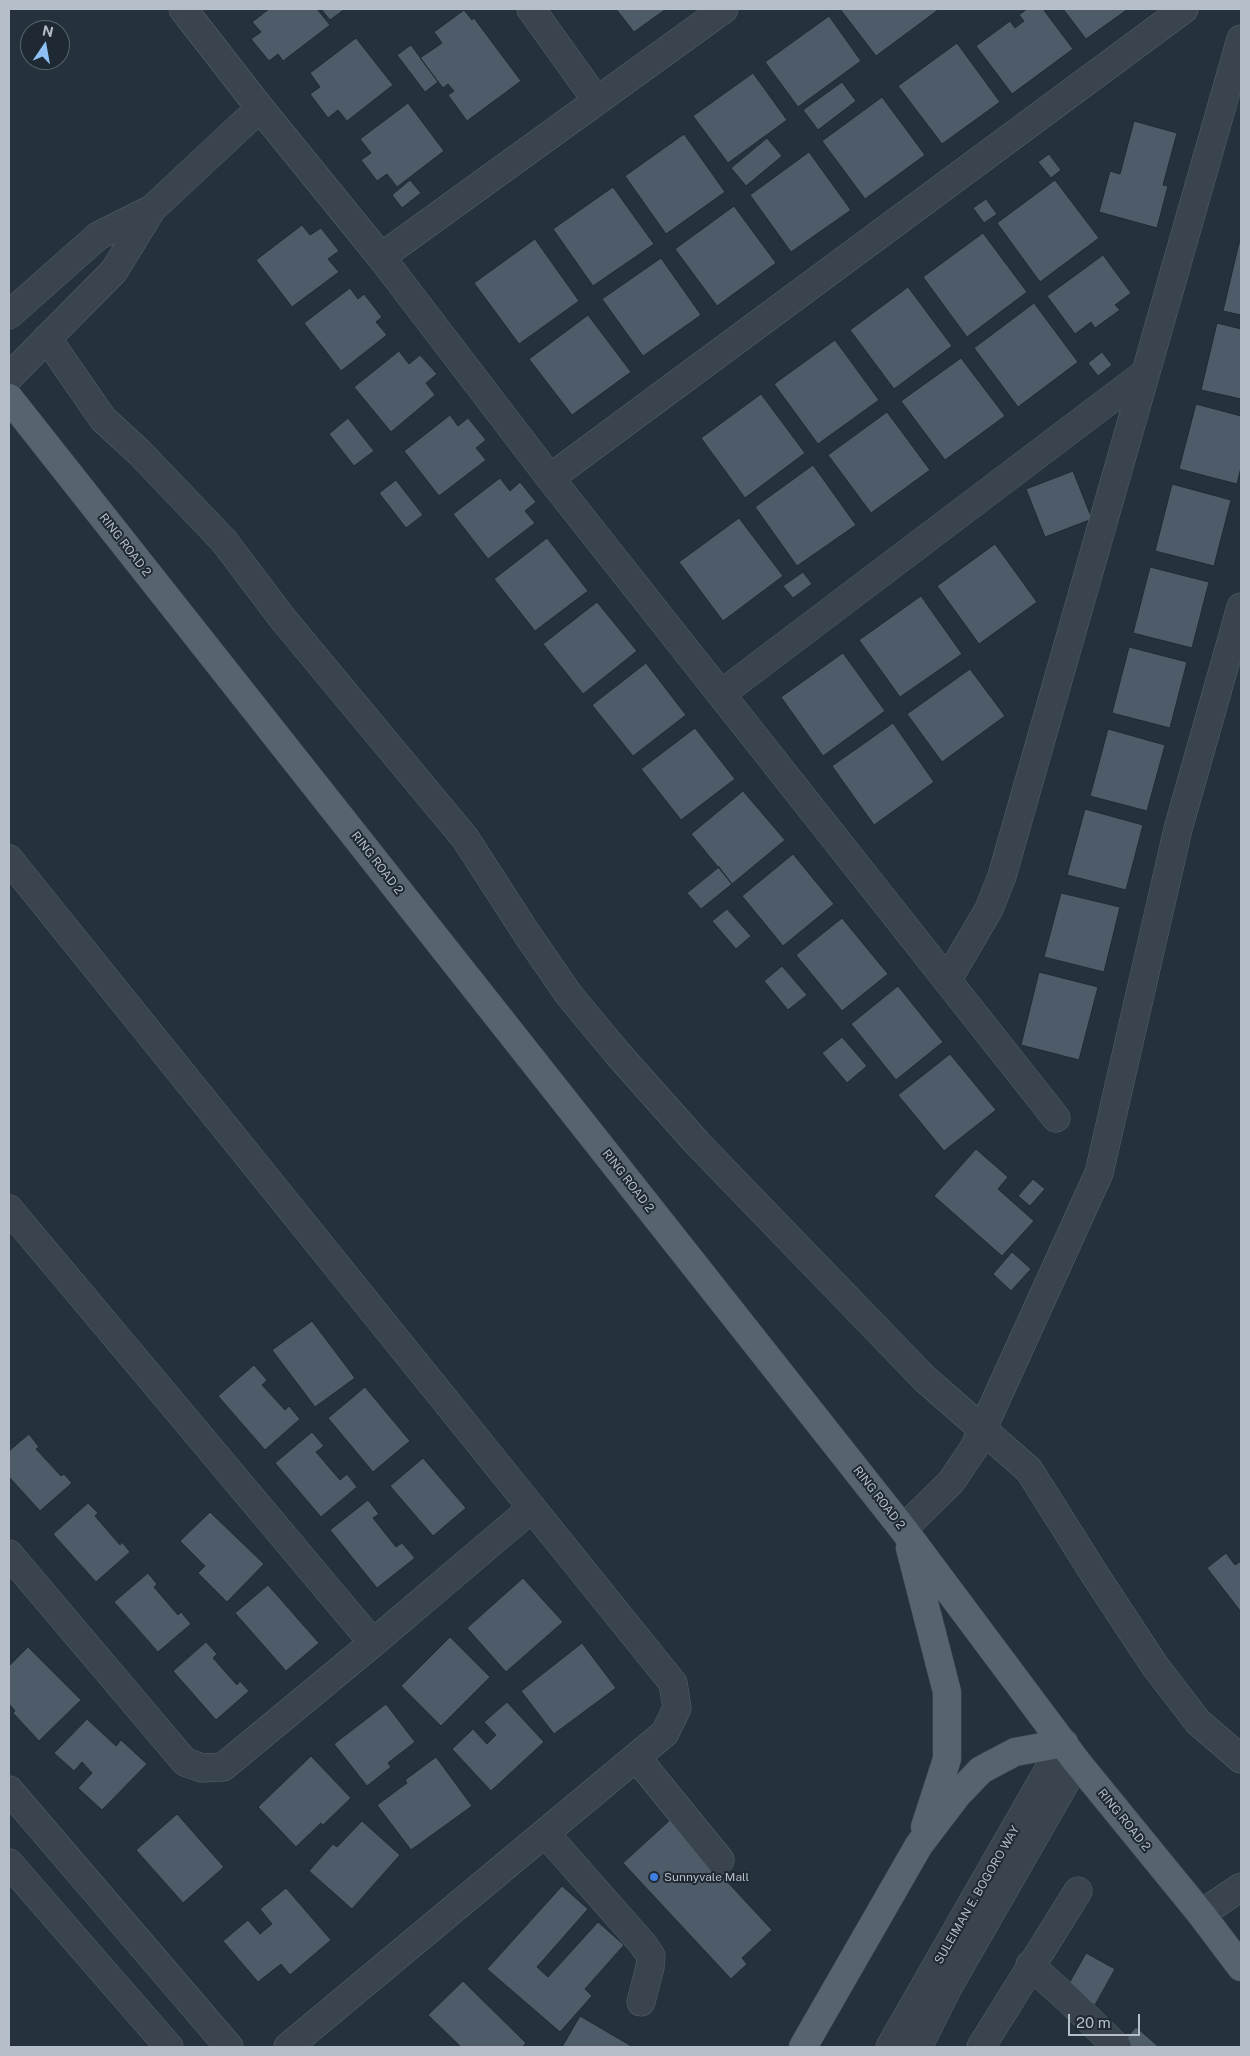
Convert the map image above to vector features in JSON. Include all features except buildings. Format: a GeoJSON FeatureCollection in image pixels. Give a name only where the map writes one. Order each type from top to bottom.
{"type":"FeatureCollection","features":[{"type":"Feature","properties":{"kind":"main road","name":"RING ROAD 2"},"geometry":{"type":"LineString","coordinates":[[9,398],[905,1532],[1070,1753],[1201,1914],[1241,1968]]}},
{"type":"Feature","properties":{"kind":"main road"},"geometry":{"type":"LineString","coordinates":[[905,1532],[947,1692],[947,1759],[919,1845]]}},
{"type":"Feature","properties":{"kind":"main road"},"geometry":{"type":"LineString","coordinates":[[802,2047],[919,1845],[957,1795],[981,1770],[1015,1752],[1070,1753]]}},
{"type":"Feature","properties":{"kind":"street"},"geometry":{"type":"LineString","coordinates":[[183,9],[260,108],[381,257],[550,478],[1056,1118]]}},
{"type":"Feature","properties":{"kind":"street"},"geometry":{"type":"LineString","coordinates":[[531,9],[597,101]]}},
{"type":"Feature","properties":{"kind":"street"},"geometry":{"type":"LineString","coordinates":[[381,257],[724,9]]}},
{"type":"Feature","properties":{"kind":"street"},"geometry":{"type":"LineString","coordinates":[[550,478],[1184,9]]}},
{"type":"Feature","properties":{"kind":"street"},"geometry":{"type":"LineString","coordinates":[[948,979],[989,909],[1002,876],[1241,39]]}},
{"type":"Feature","properties":{"kind":"street"},"geometry":{"type":"LineString","coordinates":[[9,376],[114,271],[152,209],[260,108]]}},
{"type":"Feature","properties":{"kind":"street"},"geometry":{"type":"LineString","coordinates":[[9,315],[98,236],[152,209]]}},
{"type":"Feature","properties":{"kind":"street"},"geometry":{"type":"LineString","coordinates":[[47,338],[103,419],[140,453],[224,541],[283,619],[465,838],[569,995],[618,1054],[698,1144],[802,1254],[925,1379],[1029,1470],[1155,1666],[1198,1722],[1241,1760]]}},
{"type":"Feature","properties":{"kind":"street"},"geometry":{"type":"LineString","coordinates":[[720,694],[1144,374]]}},
{"type":"Feature","properties":{"kind":"street"},"geometry":{"type":"LineString","coordinates":[[905,1532],[951,1482],[974,1448],[1099,1173],[1178,828],[1241,607]]}},
{"type":"Feature","properties":{"kind":"street"},"geometry":{"type":"LineString","coordinates":[[9,859],[673,1683],[677,1708],[665,1733],[288,2047]]}},
{"type":"Feature","properties":{"kind":"street"},"geometry":{"type":"LineString","coordinates":[[9,1209],[373,1643]]}},
{"type":"Feature","properties":{"kind":"street"},"geometry":{"type":"LineString","coordinates":[[9,1554],[185,1762],[202,1768],[223,1767],[532,1508]]}},
{"type":"Feature","properties":{"kind":"street","name":"SULEIMAN E. BOGORO WAY"},"geometry":{"type":"LineString","coordinates":[[922,2046],[948,1988],[1070,1753]]}},
{"type":"Feature","properties":{"kind":"street","name":"SULEIMAN E. BOGORO WAY"},"geometry":{"type":"LineString","coordinates":[[890,2047],[1070,1753]]}},
{"type":"Feature","properties":{"kind":"street"},"geometry":{"type":"LineString","coordinates":[[636,1757],[720,1860]]}},
{"type":"Feature","properties":{"kind":"street"},"geometry":{"type":"LineString","coordinates":[[9,1790],[229,2047]]}},
{"type":"Feature","properties":{"kind":"street"},"geometry":{"type":"LineString","coordinates":[[545,1833],[642,1943],[651,1956],[641,2002]]}},
{"type":"Feature","properties":{"kind":"street"},"geometry":{"type":"LineString","coordinates":[[9,1863],[169,2047]]}},
{"type":"Feature","properties":{"kind":"street"},"geometry":{"type":"LineString","coordinates":[[1201,1914],[1241,1887]]}},
{"type":"Feature","properties":{"kind":"street"},"geometry":{"type":"LineString","coordinates":[[980,2047],[1078,1890]]}},
{"type":"Feature","properties":{"kind":"street"},"geometry":{"type":"LineString","coordinates":[[1030,1965],[1117,2047]]}},
{"type":"Feature","properties":{"kind":"place","name":"Sunnyvale Mall"},"geometry":{"type":"Point","coordinates":[654,1877]}}]}
